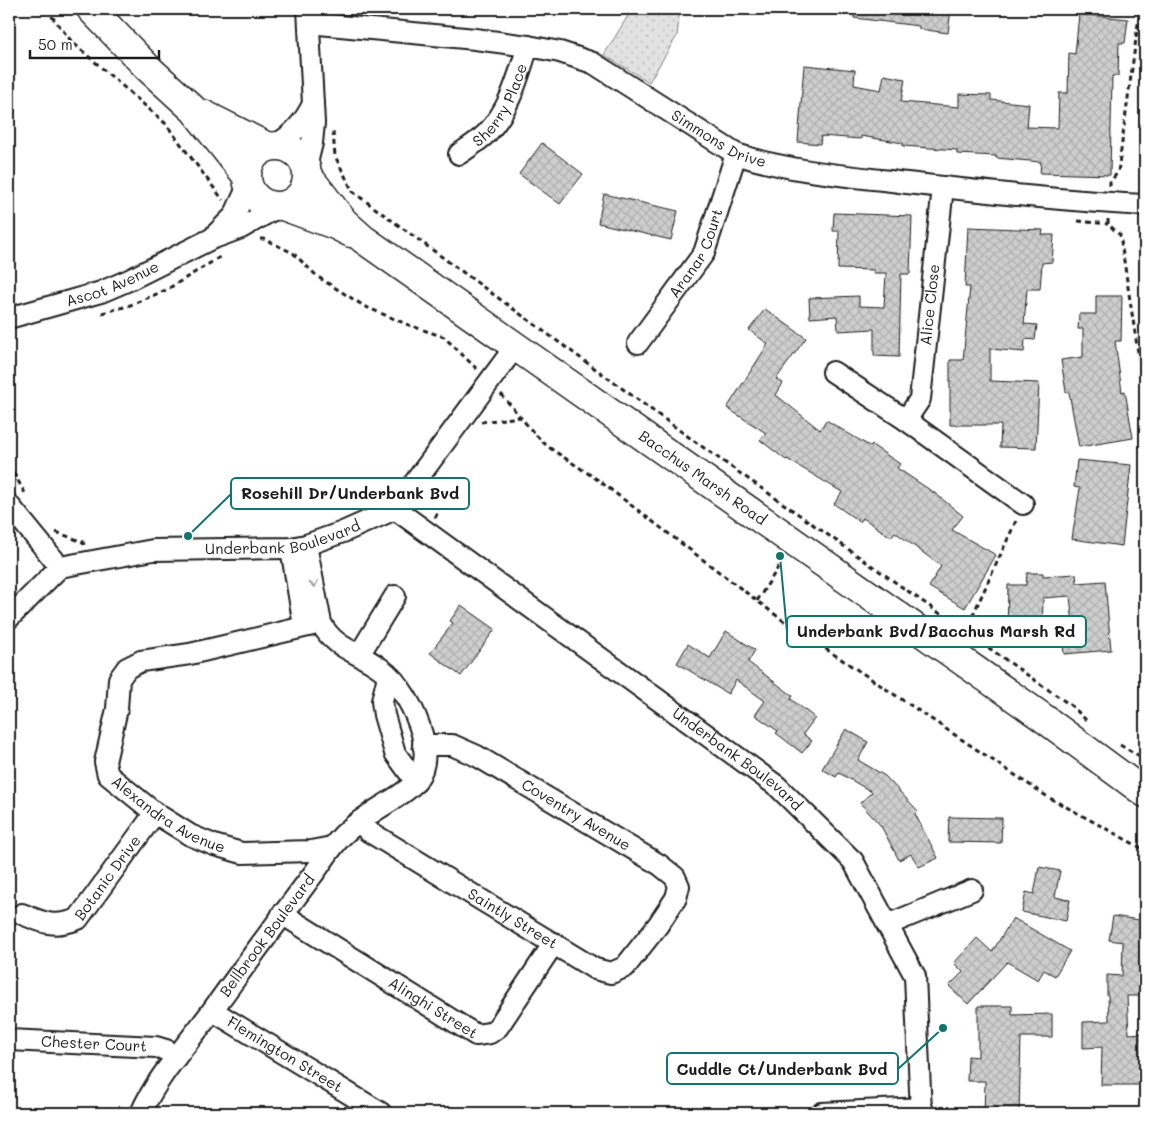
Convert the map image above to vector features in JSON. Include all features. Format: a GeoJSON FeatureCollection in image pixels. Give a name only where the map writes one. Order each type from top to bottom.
{"type":"FeatureCollection","features":[{"type":"Feature","properties":{"kind":"main road"},"geometry":{"type":"LineString","coordinates":[[91,9],[142,62],[194,110],[247,180],[252,194],[259,201],[268,206],[280,207],[293,203],[301,196],[306,187],[307,172],[302,158],[294,151],[285,147],[272,147],[260,151],[253,158],[248,166],[247,180]]}},
{"type":"Feature","properties":{"kind":"main road"},"geometry":{"type":"LineString","coordinates":[[194,110],[272,147]]}},
{"type":"Feature","properties":{"kind":"main road","name":"Bacchus Marsh Road"},"geometry":{"type":"LineString","coordinates":[[307,172],[344,222],[364,239],[516,348],[1042,717],[1145,793]]}},
{"type":"Feature","properties":{"kind":"main road","name":"Bacchus Marsh Road"},"geometry":{"type":"LineString","coordinates":[[280,207],[335,225],[364,239]]}},
{"type":"Feature","properties":{"kind":"main road","name":"Bacchus Marsh Road"},"geometry":{"type":"LineString","coordinates":[[1042,717],[1132,768],[1145,773]]}},
{"type":"Feature","properties":{"kind":"street"},"geometry":{"type":"LineString","coordinates":[[307,172],[314,122],[309,16]]}},
{"type":"Feature","properties":{"kind":"street","name":"Simmons Drive"},"geometry":{"type":"LineString","coordinates":[[309,16],[560,52],[593,63],[736,154],[757,161],[819,172],[942,187],[1145,205]]}},
{"type":"Feature","properties":{"kind":"street","name":"Sherry Place"},"geometry":{"type":"LineString","coordinates":[[458,154],[486,134],[500,116],[514,89],[528,46]]}},
{"type":"Feature","properties":{"kind":"street"},"geometry":{"type":"LineString","coordinates":[[272,147],[292,134],[306,120],[313,104]]}},
{"type":"Feature","properties":{"kind":"street","name":"Aranar Court"},"geometry":{"type":"LineString","coordinates":[[638,344],[704,253],[736,154]]}},
{"type":"Feature","properties":{"kind":"street"},"geometry":{"type":"LineString","coordinates":[[238,222],[247,180]]}},
{"type":"Feature","properties":{"kind":"street","name":"Alice Close"},"geometry":{"type":"LineString","coordinates":[[906,420],[920,399],[942,187]]}},
{"type":"Feature","properties":{"kind":"street"},"geometry":{"type":"LineString","coordinates":[[238,222],[280,207]]}},
{"type":"Feature","properties":{"kind":"street","name":"Ascot Avenue"},"geometry":{"type":"LineString","coordinates":[[9,318],[101,292],[211,239],[238,222]]}},
{"type":"Feature","properties":{"kind":"street","name":"Underbank Boulevard"},"geometry":{"type":"LineString","coordinates":[[60,567],[153,550],[298,547],[344,532],[394,509],[516,348]]}},
{"type":"Feature","properties":{"kind":"street"},"geometry":{"type":"LineString","coordinates":[[833,372],[906,420],[1023,504]]}},
{"type":"Feature","properties":{"kind":"street"},"geometry":{"type":"LineString","coordinates":[[9,504],[60,567],[9,618]]}},
{"type":"Feature","properties":{"kind":"street","name":"Underbank Boulevard"},"geometry":{"type":"LineString","coordinates":[[394,509],[777,786],[853,861],[915,976],[922,1110]]}},
{"type":"Feature","properties":{"kind":"street"},"geometry":{"type":"LineString","coordinates":[[298,547],[313,625],[340,645],[381,668],[388,676],[407,698],[422,735],[425,763],[416,782],[395,753],[384,715],[382,701],[388,676]]}},
{"type":"Feature","properties":{"kind":"street"},"geometry":{"type":"LineString","coordinates":[[359,655],[395,596]]}},
{"type":"Feature","properties":{"kind":"street","name":"Alexandra Avenue"},"geometry":{"type":"LineString","coordinates":[[313,625],[190,654],[141,661],[127,668],[120,679],[117,709],[105,762],[108,775],[155,813],[190,835],[214,845],[242,853],[311,851],[332,846]]}},
{"type":"Feature","properties":{"kind":"street","name":"Coventry Avenue"},"geometry":{"type":"LineString","coordinates":[[423,745],[452,746],[477,756],[660,865],[675,877],[679,886],[676,898],[658,925]]}},
{"type":"Feature","properties":{"kind":"street","name":"Bellbrook Boulevard"},"geometry":{"type":"LineString","coordinates":[[148,1110],[176,1057],[312,876],[332,846],[350,828],[416,782]]}},
{"type":"Feature","properties":{"kind":"street","name":"Botanic Drive"},"geometry":{"type":"LineString","coordinates":[[22,914],[46,924],[64,924],[78,919],[155,813]]}},
{"type":"Feature","properties":{"kind":"street","name":"Saintly Street"},"geometry":{"type":"LineString","coordinates":[[360,821],[368,830],[595,969],[611,973],[625,967],[658,925]]}},
{"type":"Feature","properties":{"kind":"street"},"geometry":{"type":"LineString","coordinates":[[887,925],[972,890]]}},
{"type":"Feature","properties":{"kind":"street","name":"Alinghi Street"},"geometry":{"type":"LineString","coordinates":[[282,914],[476,1035],[490,1033],[498,1027],[554,943]]}},
{"type":"Feature","properties":{"kind":"street","name":"Flemington Street"},"geometry":{"type":"LineString","coordinates":[[212,1011],[381,1113]]}},
{"type":"Feature","properties":{"kind":"street","name":"Chester Court"},"geometry":{"type":"LineString","coordinates":[[9,1040],[156,1047],[166,1050],[176,1057]]}},
{"type":"Feature","properties":{"kind":"street"},"geometry":{"type":"LineString","coordinates":[[822,1113],[922,1110]]}},
{"type":"Feature","properties":{"kind":"path"},"geometry":{"type":"LineString","coordinates":[[46,9],[72,42],[165,123],[238,222],[247,241],[264,239],[293,253],[318,277],[364,306],[406,324],[444,337],[490,382],[547,446],[598,480],[781,619],[1048,797],[1144,849],[1145,841]]}},
{"type":"Feature","properties":{"kind":"path"},"geometry":{"type":"LineString","coordinates":[[332,128],[335,156],[352,192],[697,443],[1073,707],[1093,727]]}},
{"type":"Feature","properties":{"kind":"path"},"geometry":{"type":"LineString","coordinates":[[476,430],[481,422],[520,417]]}},
{"type":"Feature","properties":{"kind":"path"},"geometry":{"type":"LineString","coordinates":[[9,465],[26,495]]}},
{"type":"Feature","properties":{"kind":"path"},"geometry":{"type":"LineString","coordinates":[[427,532],[438,510],[434,492],[436,480]]}},
{"type":"Feature","properties":{"kind":"path"},"geometry":{"type":"LineString","coordinates":[[966,632],[1023,504]]}},
{"type":"Feature","properties":{"kind":"path"},"geometry":{"type":"LineString","coordinates":[[54,531],[82,542],[89,561]]}},
{"type":"Feature","properties":{"kind":"path"},"geometry":{"type":"LineString","coordinates":[[757,601],[793,542]]}},
{"type":"Feature","properties":{"kind":"path"},"geometry":{"type":"LineString","coordinates":[[1115,742],[1145,759]]}},
{"type":"Feature","properties":{"kind":"shaded area"},"geometry":{"type":"Polygon","coordinates":[[[632,9],[680,9],[677,36],[649,82],[604,55],[632,9]]]}},
{"type":"Feature","properties":{"kind":"building"},"geometry":{"type":"Polygon","coordinates":[[[854,9],[951,9],[948,33],[919,29],[919,26],[854,18],[854,9]]]}},
{"type":"Feature","properties":{"kind":"building"},"geometry":{"type":"Polygon","coordinates":[[[1079,14],[1128,19],[1125,43],[1119,43],[1118,76],[1112,76],[1110,175],[1040,173],[1041,162],[996,158],[996,156],[957,154],[957,150],[903,146],[903,143],[861,136],[861,139],[821,136],[820,144],[798,142],[804,65],[855,70],[854,85],[881,90],[884,75],[905,79],[901,102],[959,107],[959,94],[991,95],[991,100],[1029,104],[1027,127],[1058,128],[1059,93],[1068,93],[1069,53],[1075,54],[1079,14]]]}},
{"type":"Feature","properties":{"kind":"building"},"geometry":{"type":"Polygon","coordinates":[[[542,143],[583,174],[560,204],[519,174],[542,143]]]}},
{"type":"Feature","properties":{"kind":"building"},"geometry":{"type":"Polygon","coordinates":[[[604,194],[678,211],[671,240],[598,223],[604,194]]]}},
{"type":"Feature","properties":{"kind":"building"},"geometry":{"type":"Polygon","coordinates":[[[834,213],[912,216],[910,274],[901,274],[899,357],[874,356],[874,329],[838,331],[837,316],[810,318],[809,298],[859,296],[859,306],[884,307],[886,273],[874,273],[874,270],[838,269],[839,231],[833,231],[834,213]]]}},
{"type":"Feature","properties":{"kind":"building"},"geometry":{"type":"Polygon","coordinates":[[[968,227],[1043,230],[1042,235],[1054,235],[1052,262],[1042,263],[1040,289],[1027,289],[1024,324],[1037,325],[1035,340],[1025,339],[1024,352],[990,349],[990,381],[1039,383],[1036,448],[1000,447],[1001,425],[950,425],[950,360],[963,360],[970,287],[965,287],[968,227]]]}},
{"type":"Feature","properties":{"kind":"building"},"geometry":{"type":"Polygon","coordinates":[[[1096,296],[1122,296],[1121,341],[1115,341],[1122,392],[1125,391],[1133,438],[1079,447],[1069,392],[1066,392],[1061,360],[1083,357],[1083,329],[1078,329],[1079,314],[1096,314],[1096,296]]]}},
{"type":"Feature","properties":{"kind":"building"},"geometry":{"type":"Polygon","coordinates":[[[765,309],[806,338],[776,379],[783,383],[776,395],[820,430],[826,420],[871,447],[872,445],[900,464],[897,468],[936,494],[963,516],[952,530],[996,555],[965,608],[929,587],[941,566],[895,532],[891,537],[863,518],[860,522],[834,504],[842,492],[786,460],[760,440],[766,433],[727,408],[768,344],[749,330],[765,309]]]}},
{"type":"Feature","properties":{"kind":"building"},"geometry":{"type":"Polygon","coordinates":[[[1077,460],[1131,465],[1122,546],[1072,539],[1080,488],[1074,487],[1077,460]]]}},
{"type":"Feature","properties":{"kind":"building"},"geometry":{"type":"Polygon","coordinates":[[[1027,573],[1043,573],[1043,576],[1076,574],[1077,583],[1105,581],[1111,650],[1064,654],[1062,635],[1074,634],[1070,596],[1043,598],[1042,642],[1007,642],[1008,585],[1026,585],[1027,573]]]}},
{"type":"Feature","properties":{"kind":"building"},"geometry":{"type":"Polygon","coordinates":[[[461,605],[495,629],[461,676],[430,653],[453,623],[450,621],[461,605]]]}},
{"type":"Feature","properties":{"kind":"building"},"geometry":{"type":"Polygon","coordinates":[[[726,631],[755,650],[748,662],[793,696],[791,699],[815,718],[803,734],[812,741],[802,753],[776,733],[778,731],[755,715],[765,701],[736,680],[728,694],[677,663],[688,644],[710,658],[726,631]]]}},
{"type":"Feature","properties":{"kind":"building"},"geometry":{"type":"Polygon","coordinates":[[[846,729],[868,742],[858,760],[885,776],[918,811],[915,814],[938,858],[919,867],[911,854],[899,860],[881,826],[860,803],[872,792],[839,773],[836,777],[822,769],[846,729]]]}},
{"type":"Feature","properties":{"kind":"building"},"geometry":{"type":"Polygon","coordinates":[[[949,817],[1002,818],[1001,843],[948,842],[949,817]]]}},
{"type":"Feature","properties":{"kind":"building"},"geometry":{"type":"Polygon","coordinates":[[[1039,867],[1060,871],[1055,897],[1070,900],[1066,921],[1022,912],[1026,892],[1034,894],[1039,867]]]}},
{"type":"Feature","properties":{"kind":"building"},"geometry":{"type":"Polygon","coordinates":[[[1113,916],[1145,921],[1145,996],[1127,996],[1129,1034],[1145,1033],[1145,1085],[1101,1085],[1102,1047],[1083,1048],[1083,1022],[1109,1021],[1107,975],[1122,976],[1123,942],[1109,940],[1113,916]]]}},
{"type":"Feature","properties":{"kind":"building"},"geometry":{"type":"Polygon","coordinates":[[[1013,918],[1070,951],[1055,976],[1044,970],[1038,980],[1007,962],[968,1004],[949,986],[963,972],[954,963],[977,938],[992,952],[1013,918]]]}},
{"type":"Feature","properties":{"kind":"building"},"geometry":{"type":"Polygon","coordinates":[[[978,1006],[1012,1006],[1012,1015],[1052,1014],[1052,1037],[1021,1037],[1019,1113],[984,1113],[985,1081],[967,1081],[968,1056],[978,1057],[978,1006]]]}},
{"type":"Feature","properties":{"kind":"place","name":"Rosehill Dr/Underbank Bvd"},"geometry":{"type":"Point","coordinates":[188,536]}},
{"type":"Feature","properties":{"kind":"place","name":"Underbank Bvd/Bacchus Marsh Rd"},"geometry":{"type":"Point","coordinates":[780,556]}},
{"type":"Feature","properties":{"kind":"place","name":"Cuddle Ct/Underbank Bvd"},"geometry":{"type":"Point","coordinates":[943,1028]}}]}
